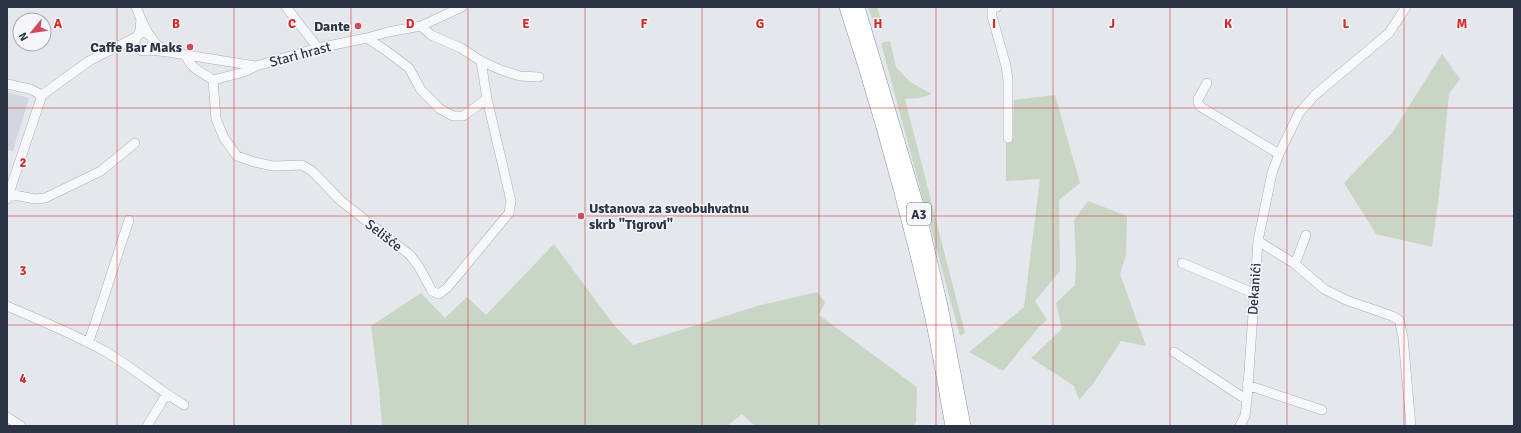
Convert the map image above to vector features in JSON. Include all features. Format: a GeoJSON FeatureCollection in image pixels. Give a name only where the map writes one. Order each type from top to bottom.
{"type":"FeatureCollection","features":[{"type":"Feature","properties":{"kind":"highway","name":"A3"},"geometry":{"type":"LineString","coordinates":[[846,7],[906,210],[929,303],[952,426]]}},
{"type":"Feature","properties":{"kind":"highway","name":"A3"},"geometry":{"type":"LineString","coordinates":[[858,7],[919,212],[942,306],[964,426]]}},
{"type":"Feature","properties":{"kind":"street"},"geometry":{"type":"LineString","coordinates":[[104,54],[119,50],[137,48],[143,51],[148,50],[152,46],[151,37],[136,7]]}},
{"type":"Feature","properties":{"kind":"street"},"geometry":{"type":"LineString","coordinates":[[286,7],[318,48]]}},
{"type":"Feature","properties":{"kind":"street","name":"Stari hrast"},"geometry":{"type":"LineString","coordinates":[[148,50],[256,66],[318,48],[421,26],[462,7]]}},
{"type":"Feature","properties":{"kind":"street"},"geometry":{"type":"LineString","coordinates":[[997,7],[992,8],[992,16],[1006,66],[1008,80],[1008,138]]}},
{"type":"Feature","properties":{"kind":"street","name":"Dekanići"},"geometry":{"type":"LineString","coordinates":[[1240,426],[1245,416],[1247,400],[1253,293],[1258,241],[1272,173],[1279,154],[1299,113],[1316,94],[1389,33],[1406,7]]}},
{"type":"Feature","properties":{"kind":"street"},"geometry":{"type":"LineString","coordinates":[[137,48],[135,43],[140,30],[141,19]]}},
{"type":"Feature","properties":{"kind":"street"},"geometry":{"type":"LineString","coordinates":[[421,26],[431,35],[461,48],[481,61],[501,70],[520,76],[539,77]]}},
{"type":"Feature","properties":{"kind":"street"},"geometry":{"type":"LineString","coordinates":[[135,144],[101,172],[45,198],[35,199],[8,196],[42,95],[89,61],[144,33],[151,37]]}},
{"type":"Feature","properties":{"kind":"street","name":"Stari hrast"},"geometry":{"type":"LineString","coordinates":[[151,37],[157,45],[168,52]]}},
{"type":"Feature","properties":{"kind":"street"},"geometry":{"type":"LineString","coordinates":[[367,38],[409,68],[421,90],[440,109],[453,116],[463,116],[487,99],[481,61]]}},
{"type":"Feature","properties":{"kind":"street"},"geometry":{"type":"LineString","coordinates":[[186,55],[188,63],[193,68],[212,80],[244,72],[256,66]]}},
{"type":"Feature","properties":{"kind":"street","name":"Selišće"},"geometry":{"type":"LineString","coordinates":[[212,80],[216,119],[224,138],[237,156],[254,162],[273,166],[302,165],[312,171],[341,201],[410,255],[419,267],[432,291],[439,294],[447,288],[509,213],[511,201],[487,99]]}},
{"type":"Feature","properties":{"kind":"street"},"geometry":{"type":"LineString","coordinates":[[1207,83],[1198,99],[1198,103],[1201,107],[1279,154]]}},
{"type":"Feature","properties":{"kind":"street"},"geometry":{"type":"LineString","coordinates":[[7,84],[30,89],[42,95]]}},
{"type":"Feature","properties":{"kind":"street"},"geometry":{"type":"LineString","coordinates":[[88,343],[129,220]]}},
{"type":"Feature","properties":{"kind":"street"},"geometry":{"type":"LineString","coordinates":[[1295,264],[1306,234]]}},
{"type":"Feature","properties":{"kind":"street"},"geometry":{"type":"LineString","coordinates":[[1258,241],[1295,264],[1324,289],[1346,300],[1392,316],[1399,320],[1403,337],[1411,426]]}},
{"type":"Feature","properties":{"kind":"street"},"geometry":{"type":"LineString","coordinates":[[1182,263],[1253,293]]}},
{"type":"Feature","properties":{"kind":"street"},"geometry":{"type":"LineString","coordinates":[[7,306],[88,343],[124,363],[166,395],[184,405]]}},
{"type":"Feature","properties":{"kind":"street"},"geometry":{"type":"LineString","coordinates":[[1174,352],[1247,400]]}},
{"type":"Feature","properties":{"kind":"street"},"geometry":{"type":"LineString","coordinates":[[1247,386],[1322,410]]}},
{"type":"Feature","properties":{"kind":"street"},"geometry":{"type":"LineString","coordinates":[[146,426],[166,395]]}},
{"type":"Feature","properties":{"kind":"street"},"geometry":{"type":"LineString","coordinates":[[7,417],[20,426]]}},
{"type":"Feature","properties":{"kind":"shaded area"},"geometry":{"type":"Polygon","coordinates":[[[7,92],[29,98],[13,151],[7,150],[7,92]]]}},
{"type":"Feature","properties":{"kind":"green space"},"geometry":{"type":"Polygon","coordinates":[[[868,7],[877,7],[883,26],[876,28],[868,7]]]}},
{"type":"Feature","properties":{"kind":"green space"},"geometry":{"type":"Polygon","coordinates":[[[890,41],[896,67],[910,82],[932,94],[920,98],[905,99],[965,333],[960,336],[881,43],[890,41]]]}},
{"type":"Feature","properties":{"kind":"green space"},"geometry":{"type":"Polygon","coordinates":[[[1442,54],[1460,79],[1449,94],[1439,195],[1432,247],[1376,234],[1344,183],[1392,133],[1442,54]]]}},
{"type":"Feature","properties":{"kind":"green space"},"geometry":{"type":"Polygon","coordinates":[[[1055,95],[1080,183],[1059,200],[1060,271],[1035,301],[1047,320],[1039,327],[1003,371],[969,352],[1024,307],[1040,179],[1006,181],[1006,142],[1012,141],[1014,100],[1055,95]]]}},
{"type":"Feature","properties":{"kind":"green space"},"geometry":{"type":"Polygon","coordinates":[[[1088,201],[1127,216],[1126,255],[1120,274],[1146,346],[1121,341],[1093,384],[1079,400],[1074,386],[1031,358],[1062,329],[1056,303],[1075,285],[1076,264],[1074,220],[1088,201]]]}},
{"type":"Feature","properties":{"kind":"green space"},"geometry":{"type":"Polygon","coordinates":[[[554,244],[614,325],[633,345],[757,306],[817,292],[825,302],[819,315],[917,387],[916,422],[913,426],[755,426],[742,414],[727,426],[382,426],[371,326],[421,293],[445,318],[467,297],[486,315],[554,244]]]}},
{"type":"Feature","properties":{"kind":"place","name":"Dante"},"geometry":{"type":"Point","coordinates":[358,26]}},
{"type":"Feature","properties":{"kind":"place","name":"Caffe Bar Maks"},"geometry":{"type":"Point","coordinates":[190,47]}},
{"type":"Feature","properties":{"kind":"place","name":"Ustanova za sveobuhvatnu skrb \"Tigrovi\""},"geometry":{"type":"Point","coordinates":[581,216]}}]}
